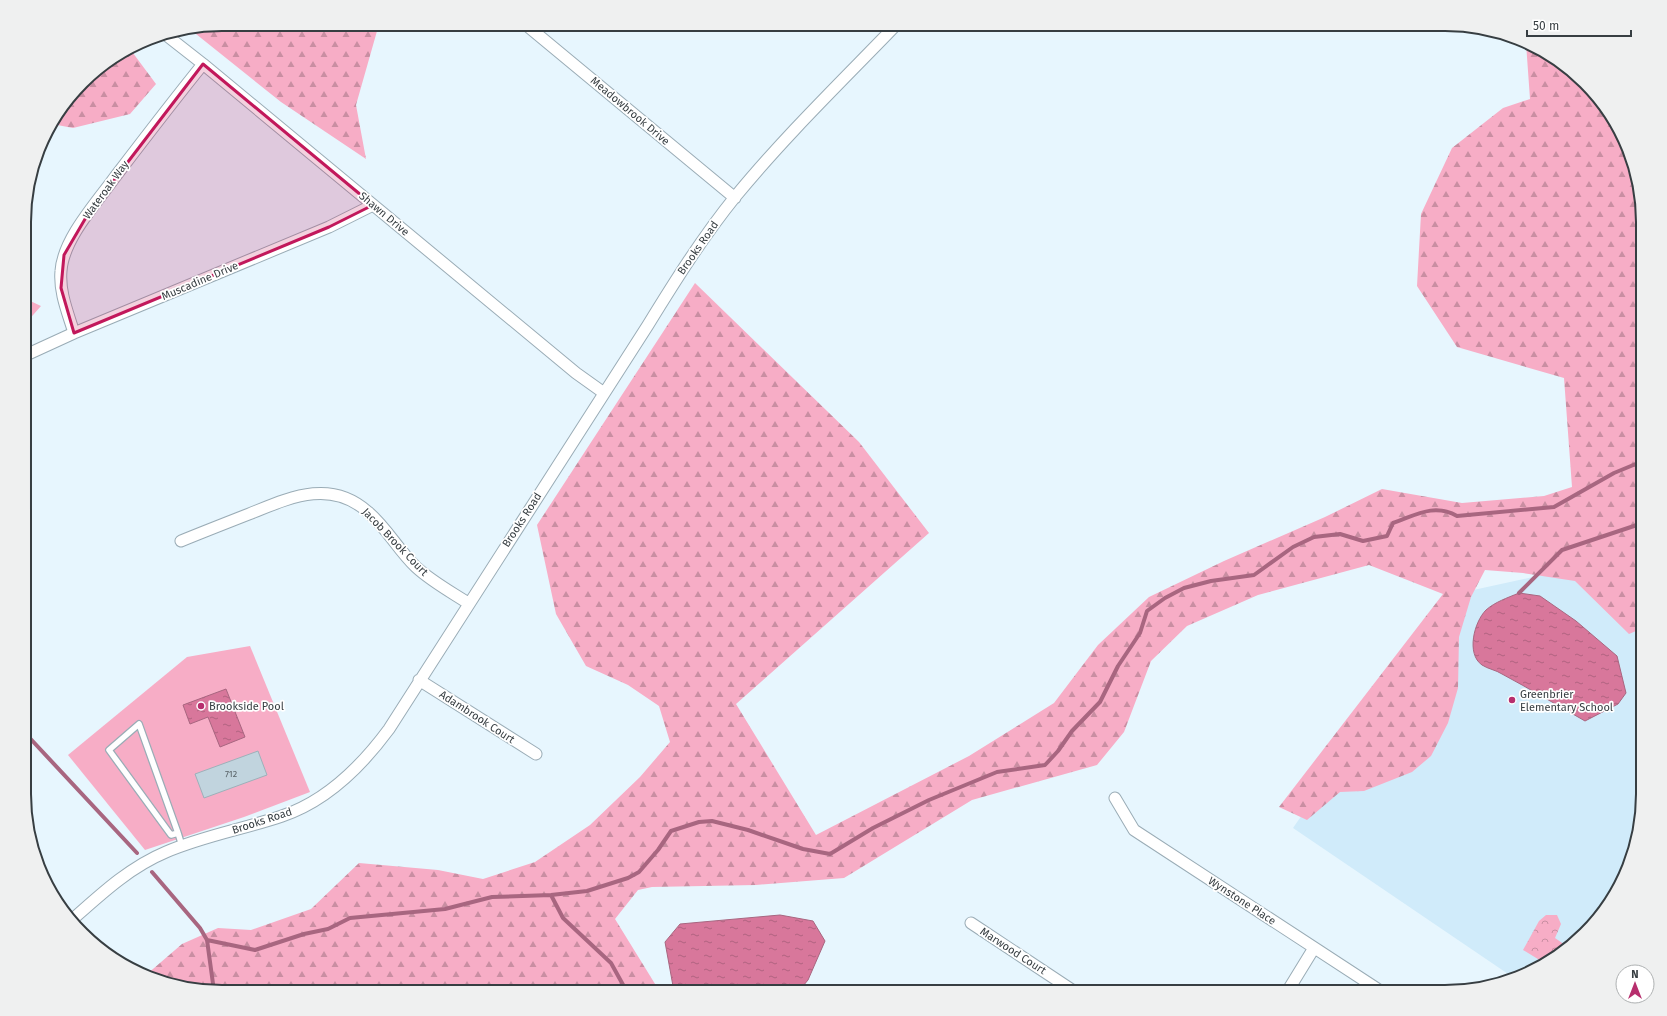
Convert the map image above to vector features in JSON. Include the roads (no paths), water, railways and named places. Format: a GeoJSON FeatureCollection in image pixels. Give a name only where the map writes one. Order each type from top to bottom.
{"type":"FeatureCollection","features":[{"type":"Feature","properties":{"kind":"street","name":"Meadowbrook Drive"},"geometry":{"type":"LineString","coordinates":[[533,31],[735,198]]}},
{"type":"Feature","properties":{"kind":"street","name":"Brooks Road"},"geometry":{"type":"LineString","coordinates":[[75,917],[108,888],[154,858],[182,846],[283,816],[305,806],[326,793],[352,772],[372,752],[389,729],[681,271],[735,198],[796,128],[890,31]]}},
{"type":"Feature","properties":{"kind":"street","name":"Shawn Drive"},"geometry":{"type":"LineString","coordinates":[[170,38],[576,374],[604,393]]}},
{"type":"Feature","properties":{"kind":"street","name":"Wateroak Way"},"geometry":{"type":"LineString","coordinates":[[74,333],[61,288],[60,270],[68,246],[88,214],[163,113],[203,64]]}},
{"type":"Feature","properties":{"kind":"street","name":"Muscadine Drive"},"geometry":{"type":"LineString","coordinates":[[31,353],[74,333],[329,226],[373,205]]}},
{"type":"Feature","properties":{"kind":"street","name":"Jacob Brook Court"},"geometry":{"type":"LineString","coordinates":[[181,541],[291,498],[312,494],[337,495],[368,511],[382,525],[416,567],[425,575],[468,604]]}},
{"type":"Feature","properties":{"kind":"street","name":"Adambrook Court"},"geometry":{"type":"LineString","coordinates":[[419,680],[536,754]]}},
{"type":"Feature","properties":{"kind":"street","name":"Wynstone Place"},"geometry":{"type":"LineString","coordinates":[[1115,798],[1134,830],[1371,985]]}},
{"type":"Feature","properties":{"kind":"street","name":"Marwood Court"},"geometry":{"type":"LineString","coordinates":[[971,923],[1064,985]]}},
{"type":"Feature","properties":{"kind":"street"},"geometry":{"type":"LineString","coordinates":[[1291,985],[1314,948]]}},
{"type":"Feature","properties":{"kind":"lane"},"geometry":{"type":"LineString","coordinates":[[178,833],[171,835],[110,750],[139,724],[178,833],[182,846]]}},
{"type":"Feature","properties":{"kind":"water"},"geometry":{"type":"Polygon","coordinates":[[[1519,593],[1540,596],[1576,621],[1617,656],[1626,693],[1618,704],[1585,721],[1500,673],[1482,665],[1477,660],[1473,646],[1475,630],[1482,615],[1486,610],[1501,600],[1519,593]]]}},
{"type":"Feature","properties":{"kind":"water"},"geometry":{"type":"Polygon","coordinates":[[[226,689],[245,737],[220,747],[208,717],[190,724],[183,705],[226,689]]]}},
{"type":"Feature","properties":{"kind":"water"},"geometry":{"type":"Polygon","coordinates":[[[780,915],[813,921],[825,941],[808,980],[804,985],[673,985],[665,942],[680,924],[780,915]]]}},
{"type":"Feature","properties":{"kind":"waterway"},"geometry":{"type":"LineString","coordinates":[[207,940],[255,950],[304,934],[328,929],[350,918],[445,909],[492,897],[551,895],[587,891],[628,878],[639,872],[658,850],[671,831],[699,822],[712,821],[748,830],[803,849],[830,854],[873,828],[929,800],[997,772],[1045,765],[1058,751],[1072,731],[1100,702],[1118,666],[1140,633],[1147,611],[1165,598],[1184,588],[1211,581],[1254,575],[1293,547],[1314,537],[1340,534],[1363,541],[1387,536],[1393,523],[1433,510],[1441,510],[1457,516],[1554,507],[1614,473],[1636,464]]}},
{"type":"Feature","properties":{"kind":"waterway"},"geometry":{"type":"LineString","coordinates":[[1519,593],[1562,550],[1636,525]]}},
{"type":"Feature","properties":{"kind":"waterway"},"geometry":{"type":"LineString","coordinates":[[31,739],[137,853]]}},
{"type":"Feature","properties":{"kind":"waterway"},"geometry":{"type":"LineString","coordinates":[[152,872],[200,928],[207,940],[213,985]]}},
{"type":"Feature","properties":{"kind":"waterway"},"geometry":{"type":"LineString","coordinates":[[551,895],[563,918],[611,963],[623,985]]}},
{"type":"Feature","properties":{"kind":"place","name":"Greenbrier Elementary School"},"geometry":{"type":"Point","coordinates":[1512,700]}},
{"type":"Feature","properties":{"kind":"place","name":"Brookside Pool"},"geometry":{"type":"Point","coordinates":[201,706]}}]}
